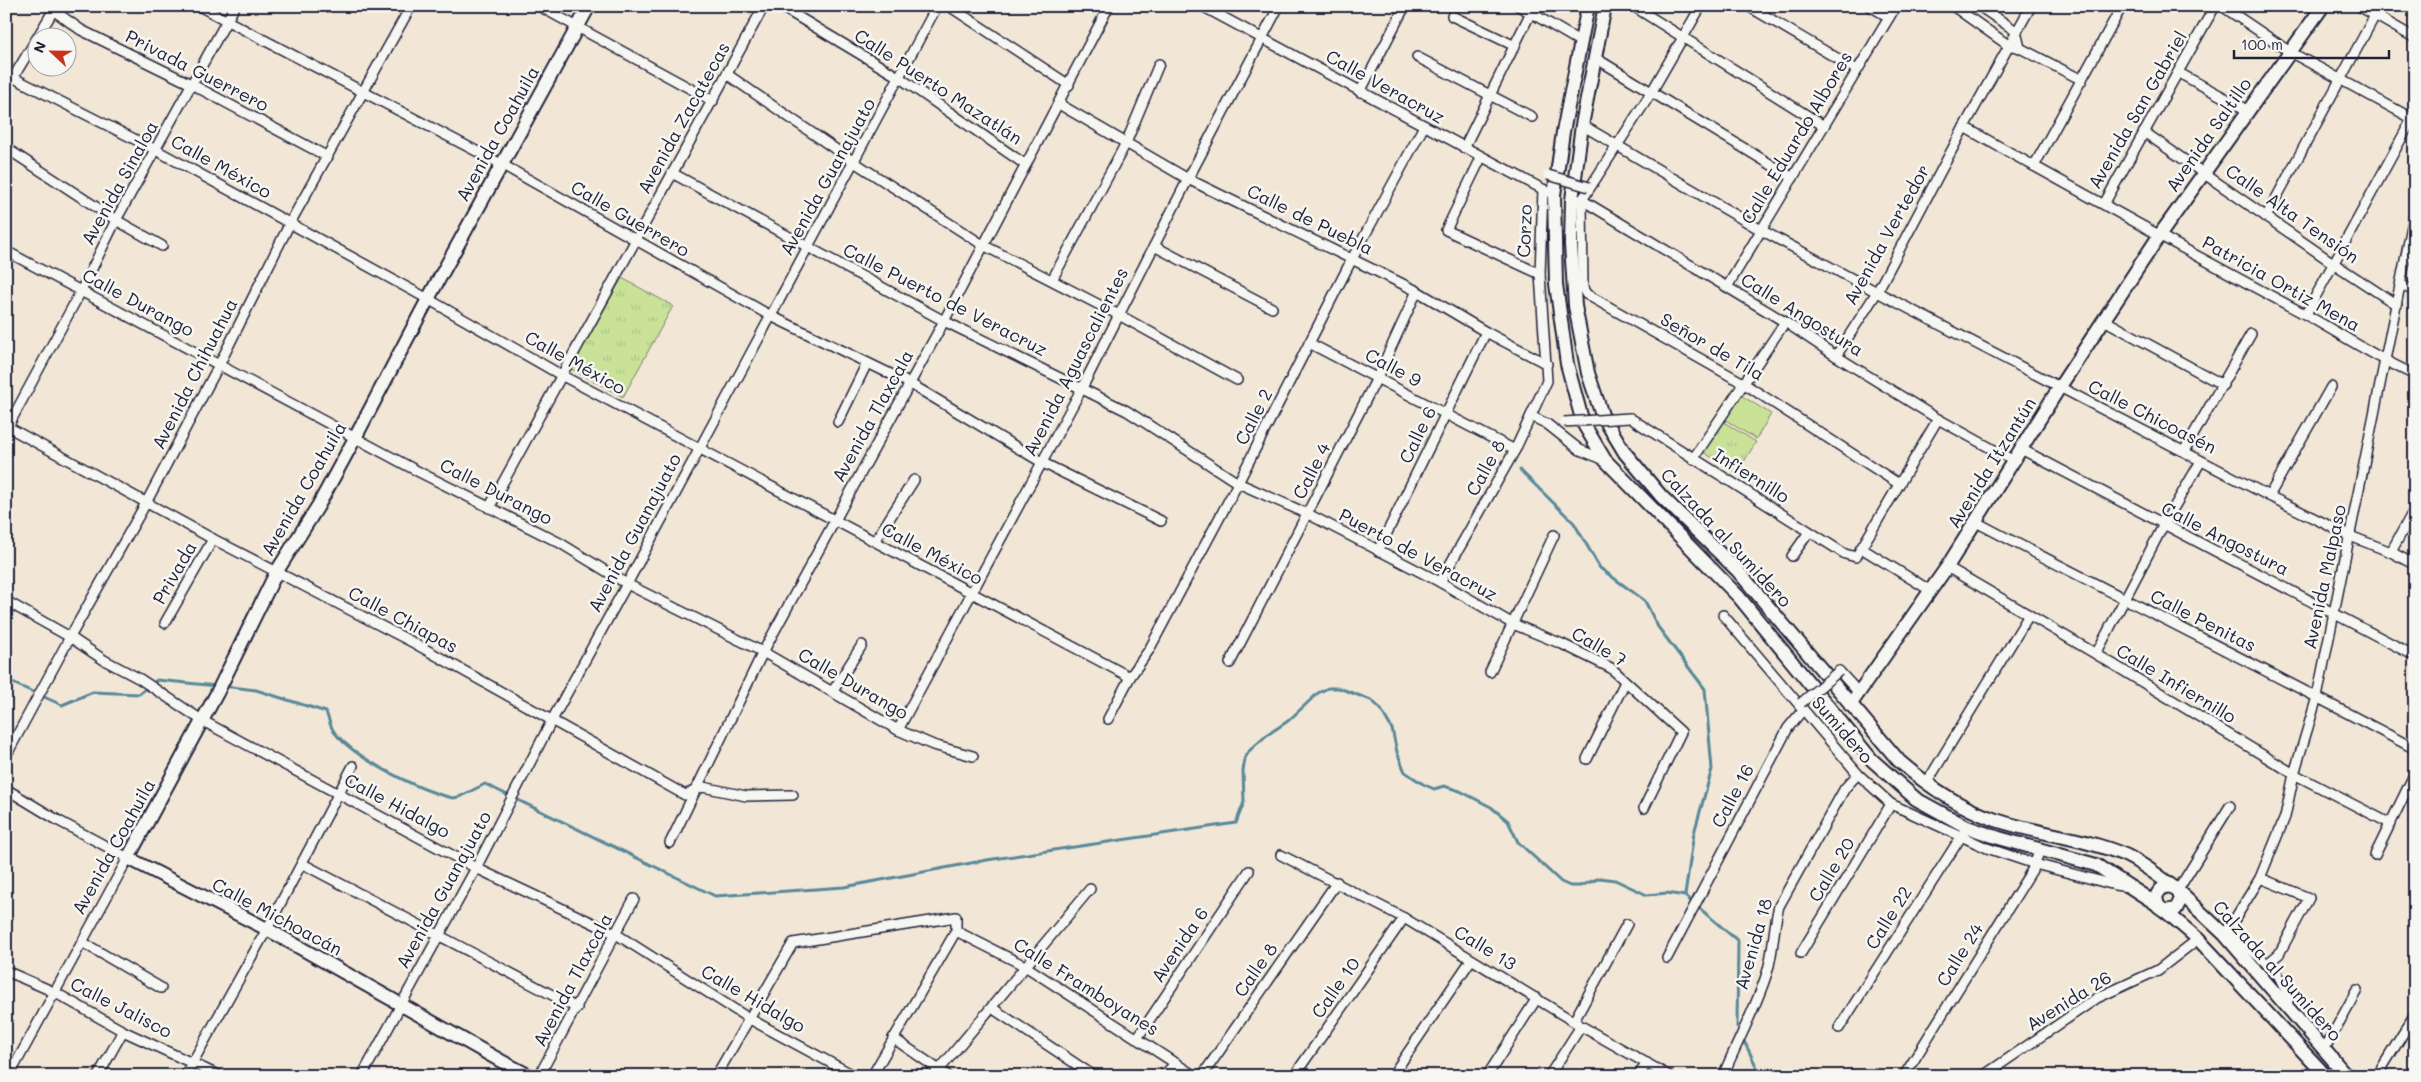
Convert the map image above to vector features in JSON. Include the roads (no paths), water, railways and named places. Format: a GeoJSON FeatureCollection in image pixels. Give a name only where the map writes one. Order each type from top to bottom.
{"type":"FeatureCollection","features":[{"type":"Feature","properties":{"kind":"main road","name":"Avenida Coahuila"},"geometry":{"type":"LineString","coordinates":[[128,858],[203,721],[277,571],[318,506],[356,438],[428,299],[589,6]]}},
{"type":"Feature","properties":{"kind":"main road","name":"Calzada al Sumidero"},"geometry":{"type":"LineString","coordinates":[[1588,6],[1562,132],[1545,190],[1566,364],[1583,423],[1605,460],[1739,597],[1872,760],[1916,799],[1964,832],[2096,865],[2132,887],[2161,907],[2198,939],[2326,1076]]}},
{"type":"Feature","properties":{"kind":"main road","name":"Calzada al Sumidero"},"geometry":{"type":"LineString","coordinates":[[1605,6],[1582,125],[1577,200],[1571,245],[1575,306],[1588,373],[1602,416],[1624,452],[1662,496],[1738,571],[1898,761],[1926,784],[1964,806],[1995,820],[2125,855],[2148,868],[2178,890],[2226,932],[2286,1006],[2347,1076]]}},
{"type":"Feature","properties":{"kind":"main road","name":"Avenida Saltillo"},"geometry":{"type":"LineString","coordinates":[[2159,236],[2247,110],[2323,6]]}},
{"type":"Feature","properties":{"kind":"main road","name":"Avenida Itzantún"},"geometry":{"type":"LineString","coordinates":[[1850,705],[1947,567],[2059,388],[2159,236]]}},
{"type":"Feature","properties":{"kind":"main road","name":"Calle Michoacán"},"geometry":{"type":"LineString","coordinates":[[128,858],[267,929],[530,1076]]}},
{"type":"Feature","properties":{"kind":"main road"},"geometry":{"type":"LineString","coordinates":[[2168,886],[2178,890],[2181,899],[2179,906],[2173,910],[2161,907],[2156,897],[2160,890],[2168,886]]}},
{"type":"Feature","properties":{"kind":"street","name":"Calle Guerrero"},"geometry":{"type":"LineString","coordinates":[[199,6],[365,91],[501,164],[634,241],[771,316],[909,383],[1043,463]]}},
{"type":"Feature","properties":{"kind":"street","name":"Avenida Sinaloa"},"geometry":{"type":"LineString","coordinates":[[7,428],[81,291],[116,220],[193,85],[234,6]]}},
{"type":"Feature","properties":{"kind":"street","name":"Avenida Chihuahua"},"geometry":{"type":"LineString","coordinates":[[6,756],[70,637],[146,503],[219,365],[290,223],[411,6]]}},
{"type":"Feature","properties":{"kind":"street"},"geometry":{"type":"LineString","coordinates":[[539,6],[713,101]]}},
{"type":"Feature","properties":{"kind":"street","name":"Avenida Zacatecas"},"geometry":{"type":"LineString","coordinates":[[489,508],[560,375],[728,75],[764,6]]}},
{"type":"Feature","properties":{"kind":"street","name":"Calle Puerto Mazatlán"},"geometry":{"type":"LineString","coordinates":[[780,6],[900,78],[1026,165]]}},
{"type":"Feature","properties":{"kind":"street","name":"Avenida Guanajuato"},"geometry":{"type":"LineString","coordinates":[[362,1076],[476,868],[552,720],[938,6]]}},
{"type":"Feature","properties":{"kind":"street"},"geometry":{"type":"LineString","coordinates":[[949,6],[1069,85]]}},
{"type":"Feature","properties":{"kind":"street","name":"Calle Veracruz"},"geometry":{"type":"LineString","coordinates":[[1202,6],[1481,158],[1545,190]]}},
{"type":"Feature","properties":{"kind":"street","name":"Avenida Aguascalientes"},"geometry":{"type":"LineString","coordinates":[[898,730],[1043,463],[1279,6]]}},
{"type":"Feature","properties":{"kind":"street"},"geometry":{"type":"LineString","coordinates":[[1360,92],[1405,6]]}},
{"type":"Feature","properties":{"kind":"street"},"geometry":{"type":"LineString","coordinates":[[1519,6],[1533,10],[1581,42]]}},
{"type":"Feature","properties":{"kind":"street"},"geometry":{"type":"LineString","coordinates":[[1633,6],[1824,126]]}},
{"type":"Feature","properties":{"kind":"street"},"geometry":{"type":"LineString","coordinates":[[1577,200],[1589,187],[1618,145],[1651,93],[1701,6]]}},
{"type":"Feature","properties":{"kind":"street"},"geometry":{"type":"LineString","coordinates":[[1748,6],[1857,70]]}},
{"type":"Feature","properties":{"kind":"street"},"geometry":{"type":"LineString","coordinates":[[1870,6],[1889,18]]}},
{"type":"Feature","properties":{"kind":"street","name":"Calle Eduardo Albores"},"geometry":{"type":"LineString","coordinates":[[1727,287],[1896,6]]}},
{"type":"Feature","properties":{"kind":"street"},"geometry":{"type":"LineString","coordinates":[[1953,6],[2008,45],[2020,48],[2082,80]]}},
{"type":"Feature","properties":{"kind":"street"},"geometry":{"type":"LineString","coordinates":[[1979,6],[2016,32],[2020,48]]}},
{"type":"Feature","properties":{"kind":"street","name":"Avenida Vertedor"},"geometry":{"type":"LineString","coordinates":[[1836,356],[1877,292],[2008,45],[2031,6]]}},
{"type":"Feature","properties":{"kind":"street"},"geometry":{"type":"LineString","coordinates":[[2034,166],[2122,6]]}},
{"type":"Feature","properties":{"kind":"street","name":"Avenida San Gabriel"},"geometry":{"type":"LineString","coordinates":[[2104,204],[2215,6]]}},
{"type":"Feature","properties":{"kind":"street"},"geometry":{"type":"LineString","coordinates":[[2222,6],[2290,52],[2413,120],[2306,314]]}},
{"type":"Feature","properties":{"kind":"street"},"geometry":{"type":"LineString","coordinates":[[2359,6],[2378,10],[2415,38]]}},
{"type":"Feature","properties":{"kind":"street","name":"Avenida Tlaxcala"},"geometry":{"type":"LineString","coordinates":[[670,842],[762,652],[944,321],[1069,85],[1107,7]]}},
{"type":"Feature","properties":{"kind":"street"},"geometry":{"type":"LineString","coordinates":[[10,76],[55,8]]}},
{"type":"Feature","properties":{"kind":"street","name":"Privada Guerrero"},"geometry":{"type":"LineString","coordinates":[[55,8],[81,30],[193,85],[328,157]]}},
{"type":"Feature","properties":{"kind":"street"},"geometry":{"type":"LineString","coordinates":[[1464,148],[1533,10]]}},
{"type":"Feature","properties":{"kind":"street"},"geometry":{"type":"LineString","coordinates":[[2266,217],[2378,10]]}},
{"type":"Feature","properties":{"kind":"street"},"geometry":{"type":"LineString","coordinates":[[1452,16],[1515,46]]}},
{"type":"Feature","properties":{"kind":"street"},"geometry":{"type":"LineString","coordinates":[[1417,56],[1532,117]]}},
{"type":"Feature","properties":{"kind":"street"},"geometry":{"type":"LineString","coordinates":[[1596,58],[1793,178]]}},
{"type":"Feature","properties":{"kind":"street"},"geometry":{"type":"LineString","coordinates":[[1052,280],[1126,143],[1159,64]]}},
{"type":"Feature","properties":{"kind":"street"},"geometry":{"type":"LineString","coordinates":[[2179,73],[2247,110]]}},
{"type":"Feature","properties":{"kind":"street"},"geometry":{"type":"LineString","coordinates":[[728,75],[854,162],[983,245],[1119,315],[1237,380]]}},
{"type":"Feature","properties":{"kind":"street","name":"Calle México"},"geometry":{"type":"LineString","coordinates":[[10,76],[156,150],[428,299],[560,375],[1130,677]]}},
{"type":"Feature","properties":{"kind":"street","name":"Calle de Puebla"},"geometry":{"type":"LineString","coordinates":[[1059,104],[1188,179],[1417,290],[1486,332],[1547,364]]}},
{"type":"Feature","properties":{"kind":"street","name":"Calle Chicoasén"},"geometry":{"type":"LineString","coordinates":[[1582,125],[1761,230],[1877,292],[2269,496],[2350,536],[2391,552],[2415,565]]}},
{"type":"Feature","properties":{"kind":"street","name":"Calle 2"},"geometry":{"type":"LineString","coordinates":[[1108,719],[1130,677],[1149,650],[1238,483],[1352,259],[1424,126]]}},
{"type":"Feature","properties":{"kind":"street","name":"Patricia Ortiz Mena"},"geometry":{"type":"LineString","coordinates":[[1964,127],[2159,236],[2306,314],[2386,362],[2415,376]]}},
{"type":"Feature","properties":{"kind":"street","name":"Calle Alta Tensión"},"geometry":{"type":"LineString","coordinates":[[2144,132],[2397,305]]}},
{"type":"Feature","properties":{"kind":"street"},"geometry":{"type":"LineString","coordinates":[[6,148],[116,220],[162,246]]}},
{"type":"Feature","properties":{"kind":"street"},"geometry":{"type":"LineString","coordinates":[[1481,158],[1446,230],[1540,274]]}},
{"type":"Feature","properties":{"kind":"street","name":"Calle Puerto de Veracruz"},"geometry":{"type":"LineString","coordinates":[[672,173],[944,321],[1135,416],[1238,483],[1308,514]]}},
{"type":"Feature","properties":{"kind":"street"},"geometry":{"type":"LineString","coordinates":[[1545,190],[1548,176],[1589,187]]}},
{"type":"Feature","properties":{"kind":"street","name":"Corzo"},"geometry":{"type":"LineString","coordinates":[[1545,190],[1540,274],[1547,364]]}},
{"type":"Feature","properties":{"kind":"street","name":"Calle Angostura"},"geometry":{"type":"LineString","coordinates":[[1577,200],[1785,322],[1938,419],[2014,461]]}},
{"type":"Feature","properties":{"kind":"street","name":"Señor de Tila"},"geometry":{"type":"LineString","coordinates":[[1577,200],[1582,288],[1586,294],[1743,383],[1899,484]]}},
{"type":"Feature","properties":{"kind":"street","name":"Avenida Malpaso"},"geometry":{"type":"LineString","coordinates":[[2226,932],[2260,878],[2285,818],[2294,774],[2317,697],[2415,211]]}},
{"type":"Feature","properties":{"kind":"street"},"geometry":{"type":"LineString","coordinates":[[1154,246],[1272,308]]}},
{"type":"Feature","properties":{"kind":"street","name":"Calle Durango"},"geometry":{"type":"LineString","coordinates":[[6,252],[489,508],[560,542],[627,584],[762,652],[898,730],[934,745],[973,756]]}},
{"type":"Feature","properties":{"kind":"street"},"geometry":{"type":"LineString","coordinates":[[2401,285],[2415,291]]}},
{"type":"Feature","properties":{"kind":"street","name":"Calle 4"},"geometry":{"type":"LineString","coordinates":[[1230,663],[1260,600],[1276,575],[1377,378],[1417,290]]}},
{"type":"Feature","properties":{"kind":"street"},"geometry":{"type":"LineString","coordinates":[[2104,320],[2223,385]]}},
{"type":"Feature","properties":{"kind":"street"},"geometry":{"type":"LineString","coordinates":[[1693,459],[1785,322]]}},
{"type":"Feature","properties":{"kind":"street","name":"Calle 6"},"geometry":{"type":"LineString","coordinates":[[1378,551],[1486,332]]}},
{"type":"Feature","properties":{"kind":"street"},"geometry":{"type":"LineString","coordinates":[[2184,451],[2223,385],[2250,334]]}},
{"type":"Feature","properties":{"kind":"street","name":"Calle 9"},"geometry":{"type":"LineString","coordinates":[[1310,343],[1515,450]]}},
{"type":"Feature","properties":{"kind":"street"},"geometry":{"type":"LineString","coordinates":[[838,422],[867,363]]}},
{"type":"Feature","properties":{"kind":"street","name":"Calle 8"},"geometry":{"type":"LineString","coordinates":[[1440,582],[1515,450],[1548,381],[1547,364]]}},
{"type":"Feature","properties":{"kind":"street"},"geometry":{"type":"LineString","coordinates":[[2269,496],[2331,387]]}},
{"type":"Feature","properties":{"kind":"street"},"geometry":{"type":"LineString","coordinates":[[1531,416],[1547,424],[1580,450],[1605,460]]}},
{"type":"Feature","properties":{"kind":"street","name":"Infiernillo"},"geometry":{"type":"LineString","coordinates":[[1547,424],[1630,418],[1845,554],[1856,557],[1862,548]]}},
{"type":"Feature","properties":{"kind":"street"},"geometry":{"type":"LineString","coordinates":[[1931,591],[1862,548],[1938,419]]}},
{"type":"Feature","properties":{"kind":"street","name":"Calle Chiapas"},"geometry":{"type":"LineString","coordinates":[[7,428],[213,539],[406,638],[686,795],[703,787],[746,796],[793,795]]}},
{"type":"Feature","properties":{"kind":"street","name":"Calle Angostura"},"geometry":{"type":"LineString","coordinates":[[2021,449],[2163,526],[2415,656]]}},
{"type":"Feature","properties":{"kind":"street"},"geometry":{"type":"LineString","coordinates":[[2096,654],[2163,526],[2201,461]]}},
{"type":"Feature","properties":{"kind":"street"},"geometry":{"type":"LineString","coordinates":[[1043,463],[1161,522]]}},
{"type":"Feature","properties":{"kind":"street"},"geometry":{"type":"LineString","coordinates":[[875,542],[914,480]]}},
{"type":"Feature","properties":{"kind":"street"},"geometry":{"type":"LineString","coordinates":[[2391,552],[2415,508]]}},
{"type":"Feature","properties":{"kind":"street","name":"Puerto de Veracruz"},"geometry":{"type":"LineString","coordinates":[[1308,514],[1440,582],[1513,624]]}},
{"type":"Feature","properties":{"kind":"street","name":"Calle Penitas"},"geometry":{"type":"LineString","coordinates":[[1976,522],[2317,697],[2415,750]]}},
{"type":"Feature","properties":{"kind":"street"},"geometry":{"type":"LineString","coordinates":[[1792,556],[1809,532]]}},
{"type":"Feature","properties":{"kind":"street"},"geometry":{"type":"LineString","coordinates":[[1490,672],[1554,535]]}},
{"type":"Feature","properties":{"kind":"street","name":"Privada"},"geometry":{"type":"LineString","coordinates":[[165,623],[213,539]]}},
{"type":"Feature","properties":{"kind":"street","name":"Calle Infiernillo"},"geometry":{"type":"LineString","coordinates":[[1947,567],[2096,654],[2294,774],[2391,824]]}},
{"type":"Feature","properties":{"kind":"street","name":"Calle Hidalgo"},"geometry":{"type":"LineString","coordinates":[[6,602],[70,637],[104,660],[140,679],[203,721],[476,868],[616,934],[748,1018],[855,1076]]}},
{"type":"Feature","properties":{"kind":"street","name":"Sumidero"},"geometry":{"type":"LineString","coordinates":[[1723,615],[1858,774],[1891,804],[1964,832],[1987,848],[2035,864],[2115,885],[2132,887]]}},
{"type":"Feature","properties":{"kind":"street"},"geometry":{"type":"LineString","coordinates":[[1926,784],[2029,615]]}},
{"type":"Feature","properties":{"kind":"street","name":"Calle 7"},"geometry":{"type":"LineString","coordinates":[[1513,624],[1562,644],[1611,668],[1681,732],[1644,808]]}},
{"type":"Feature","properties":{"kind":"street"},"geometry":{"type":"LineString","coordinates":[[833,691],[862,645]]}},
{"type":"Feature","properties":{"kind":"street","name":"Calle 16"},"geometry":{"type":"LineString","coordinates":[[1667,958],[1699,901],[1732,832],[1800,706],[1839,671],[1859,693]]}},
{"type":"Feature","properties":{"kind":"street"},"geometry":{"type":"LineString","coordinates":[[1587,760],[1626,682]]}},
{"type":"Feature","properties":{"kind":"street"},"geometry":{"type":"LineString","coordinates":[[185,1076],[303,864],[354,766]]}},
{"type":"Feature","properties":{"kind":"street"},"geometry":{"type":"LineString","coordinates":[[2375,854],[2415,773]]}},
{"type":"Feature","properties":{"kind":"street","name":"Avenida 18"},"geometry":{"type":"LineString","coordinates":[[1722,1076],[1766,976],[1772,954],[1774,923],[1779,906],[1845,788],[1858,774]]}},
{"type":"Feature","properties":{"kind":"street","name":"Calle Michoacán"},"geometry":{"type":"LineString","coordinates":[[6,789],[59,821],[128,858]]}},
{"type":"Feature","properties":{"kind":"street","name":"Calle 20"},"geometry":{"type":"LineString","coordinates":[[1801,953],[1891,804]]}},
{"type":"Feature","properties":{"kind":"street"},"geometry":{"type":"LineString","coordinates":[[2178,890],[2230,806]]}},
{"type":"Feature","properties":{"kind":"street","name":"Calle 22"},"geometry":{"type":"LineString","coordinates":[[1839,1028],[1964,832]]}},
{"type":"Feature","properties":{"kind":"street","name":"Calle 24"},"geometry":{"type":"LineString","coordinates":[[1904,1076],[2035,864],[2040,850]]}},
{"type":"Feature","properties":{"kind":"street","name":"Calle 13"},"geometry":{"type":"LineString","coordinates":[[1281,855],[1404,918],[1470,960],[1669,1076]]}},
{"type":"Feature","properties":{"kind":"street","name":"Avenida Coahuila"},"geometry":{"type":"LineString","coordinates":[[9,1076],[128,858]]}},
{"type":"Feature","properties":{"kind":"street"},"geometry":{"type":"LineString","coordinates":[[303,864],[577,1008]]}},
{"type":"Feature","properties":{"kind":"street","name":"Avenida 6"},"geometry":{"type":"LineString","coordinates":[[1138,1037],[1249,871]]}},
{"type":"Feature","properties":{"kind":"street"},"geometry":{"type":"LineString","coordinates":[[2260,878],[2310,898],[2279,954],[2267,964]]}},
{"type":"Feature","properties":{"kind":"street","name":"Calle 8"},"geometry":{"type":"LineString","coordinates":[[1202,1076],[1337,882]]}},
{"type":"Feature","properties":{"kind":"street"},"geometry":{"type":"LineString","coordinates":[[937,1073],[1090,889]]}},
{"type":"Feature","properties":{"kind":"street","name":"Avenida Tlaxcala"},"geometry":{"type":"LineString","coordinates":[[539,1076],[634,899]]}},
{"type":"Feature","properties":{"kind":"street"},"geometry":{"type":"LineString","coordinates":[[716,1076],[793,943],[956,917],[956,931],[872,1076]]}},
{"type":"Feature","properties":{"kind":"street","name":"Calle 10"},"geometry":{"type":"LineString","coordinates":[[1294,1076],[1404,918]]}},
{"type":"Feature","properties":{"kind":"street"},"geometry":{"type":"LineString","coordinates":[[1549,1076],[1578,1023],[1627,924]]}},
{"type":"Feature","properties":{"kind":"street","name":"Calle Framboyanes"},"geometry":{"type":"LineString","coordinates":[[956,931],[1025,966],[1138,1037],[1195,1076]]}},
{"type":"Feature","properties":{"kind":"street"},"geometry":{"type":"LineString","coordinates":[[2226,932],[2274,969],[2290,996],[2286,1006]]}},
{"type":"Feature","properties":{"kind":"street","name":"Avenida 26"},"geometry":{"type":"LineString","coordinates":[[1983,1076],[2097,998],[2158,970],[2198,939]]}},
{"type":"Feature","properties":{"kind":"street"},"geometry":{"type":"LineString","coordinates":[[82,942],[161,988]]}},
{"type":"Feature","properties":{"kind":"street"},"geometry":{"type":"LineString","coordinates":[[1392,1076],[1470,960]]}},
{"type":"Feature","properties":{"kind":"street","name":"Calle Jalisco"},"geometry":{"type":"LineString","coordinates":[[6,970],[54,992],[123,1031],[220,1076]]}},
{"type":"Feature","properties":{"kind":"street"},"geometry":{"type":"LineString","coordinates":[[2324,1050],[2357,990]]}},
{"type":"Feature","properties":{"kind":"street"},"geometry":{"type":"LineString","coordinates":[[1487,1076],[1537,998]]}},
{"type":"Feature","properties":{"kind":"street"},"geometry":{"type":"LineString","coordinates":[[992,1008],[1094,1076]]}},
{"type":"Feature","properties":{"kind":"street"},"geometry":{"type":"LineString","coordinates":[[2377,1076],[2415,1014]]}},
{"type":"Feature","properties":{"kind":"street"},"geometry":{"type":"LineString","coordinates":[[98,1076],[123,1031]]}},
{"type":"Feature","properties":{"kind":"street"},"geometry":{"type":"LineString","coordinates":[[893,1038],[937,1073],[948,1076]]}},
{"type":"Feature","properties":{"kind":"street"},"geometry":{"type":"LineString","coordinates":[[1638,1076],[1647,1063]]}},
{"type":"Feature","properties":{"kind":"street"},"geometry":{"type":"LineString","coordinates":[[1163,1076],[1176,1064]]}},
{"type":"Feature","properties":{"kind":"waterway"},"geometry":{"type":"LineString","coordinates":[[1520,470],[1574,523],[1600,568],[1645,601],[1658,627],[1705,689],[1712,769],[1694,833],[1685,895]]}},
{"type":"Feature","properties":{"kind":"waterway"},"geometry":{"type":"LineString","coordinates":[[6,680],[62,705],[93,692],[139,694],[157,680],[217,686]]}},
{"type":"Feature","properties":{"kind":"waterway"},"geometry":{"type":"LineString","coordinates":[[223,686],[256,690],[326,712],[333,731],[345,743],[390,773],[424,789],[453,798],[485,784],[715,896],[844,887],[987,860],[1236,823],[1244,802],[1243,771],[1245,758],[1250,750],[1267,735],[1288,721],[1318,693],[1328,688],[1339,688],[1371,700],[1380,708],[1392,729],[1397,752],[1405,772],[1434,789],[1444,786],[1460,791],[1491,807],[1508,821],[1518,842],[1561,882],[1570,886],[1580,886],[1600,878],[1615,880],[1647,895],[1667,893],[1685,896],[1738,941],[1737,1027]]}},
{"type":"Feature","properties":{"kind":"waterway"},"geometry":{"type":"LineString","coordinates":[[1745,1043],[1761,1076]]}}]}
